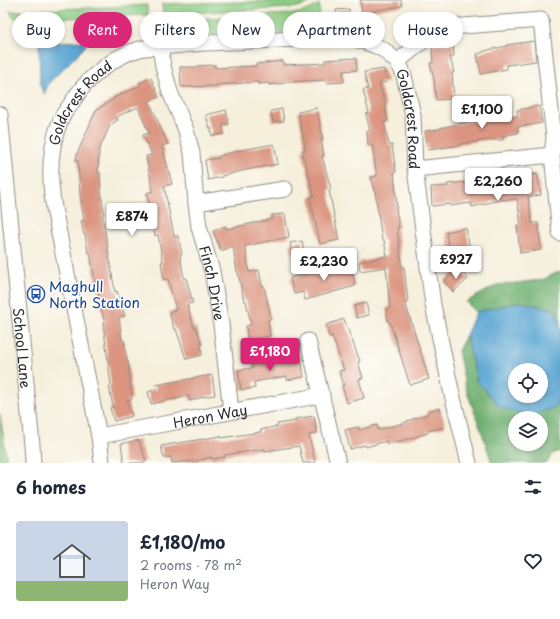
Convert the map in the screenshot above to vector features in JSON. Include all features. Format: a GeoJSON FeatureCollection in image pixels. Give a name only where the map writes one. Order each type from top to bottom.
{"type":"FeatureCollection","features":[{"type":"Feature","properties":{"kind":"street"},"geometry":{"type":"LineString","coordinates":[[397,62],[435,33],[447,28],[541,20],[554,138],[552,155],[560,233]]}},
{"type":"Feature","properties":{"kind":"street","name":"Goldcrest Road"},"geometry":{"type":"LineString","coordinates":[[209,44],[345,37],[359,40],[384,50],[397,62],[401,68],[412,115],[415,170],[433,305],[451,390],[469,463]]}},
{"type":"Feature","properties":{"kind":"street","name":"Goldcrest Road"},"geometry":{"type":"LineString","coordinates":[[102,463],[53,206],[50,172],[54,143],[61,118],[79,91],[102,68],[114,60],[141,48]]}},
{"type":"Feature","properties":{"kind":"street","name":"Finch Drive"},"geometry":{"type":"LineString","coordinates":[[160,48],[170,92],[186,130],[192,153],[199,227],[212,271],[221,324],[231,411]]}},
{"type":"Feature","properties":{"kind":"street","name":"School Lane"},"geometry":{"type":"LineString","coordinates":[[0,122],[33,463]]}},
{"type":"Feature","properties":{"kind":"street"},"geometry":{"type":"LineString","coordinates":[[415,170],[552,155]]}},
{"type":"Feature","properties":{"kind":"street"},"geometry":{"type":"LineString","coordinates":[[196,204],[285,189]]}},
{"type":"Feature","properties":{"kind":"street"},"geometry":{"type":"LineString","coordinates":[[308,341],[338,463]]}},
{"type":"Feature","properties":{"kind":"street","name":"Heron Way"},"geometry":{"type":"LineString","coordinates":[[98,436],[322,395]]}},
{"type":"Feature","properties":{"kind":"green space"},"geometry":{"type":"Polygon","coordinates":[[[314,0],[303,6],[291,8],[206,12],[163,12],[162,4],[314,0]]]}},
{"type":"Feature","properties":{"kind":"green space"},"geometry":{"type":"Polygon","coordinates":[[[319,4],[320,12],[302,12],[306,11],[319,4]]]}},
{"type":"Feature","properties":{"kind":"green space"},"geometry":{"type":"Polygon","coordinates":[[[147,5],[148,12],[140,12],[140,15],[132,16],[132,12],[73,12],[73,18],[65,18],[65,12],[39,12],[39,10],[147,5]]]}},
{"type":"Feature","properties":{"kind":"green space"},"geometry":{"type":"Polygon","coordinates":[[[10,11],[22,11],[12,12],[12,16],[10,11]]]}},
{"type":"Feature","properties":{"kind":"green space"},"geometry":{"type":"Polygon","coordinates":[[[283,14],[283,33],[275,33],[275,15],[283,14]]]}},
{"type":"Feature","properties":{"kind":"green space"},"geometry":{"type":"Polygon","coordinates":[[[217,17],[217,36],[209,36],[209,18],[217,17]]]}},
{"type":"Feature","properties":{"kind":"green space"},"geometry":{"type":"Polygon","coordinates":[[[560,271],[560,322],[554,309],[520,302],[476,312],[466,302],[497,285],[542,280],[560,271]]]}},
{"type":"Feature","properties":{"kind":"green space"},"geometry":{"type":"Polygon","coordinates":[[[466,335],[477,381],[500,407],[553,408],[560,398],[560,451],[552,454],[547,463],[492,463],[466,389],[458,351],[466,335]]]}},
{"type":"Feature","properties":{"kind":"green space"},"geometry":{"type":"Polygon","coordinates":[[[0,414],[7,463],[0,463],[0,414]]]}},
{"type":"Feature","properties":{"kind":"water"},"geometry":{"type":"Polygon","coordinates":[[[65,41],[73,41],[73,48],[84,48],[49,83],[44,94],[40,85],[39,48],[65,48],[65,41]]]}},
{"type":"Feature","properties":{"kind":"water"},"geometry":{"type":"Polygon","coordinates":[[[520,302],[554,309],[560,322],[560,398],[554,408],[545,411],[513,411],[500,407],[477,381],[466,335],[476,312],[520,302]]]}},
{"type":"Feature","properties":{"kind":"building"},"geometry":{"type":"Polygon","coordinates":[[[360,0],[401,0],[402,6],[362,12],[360,0]]]}},
{"type":"Feature","properties":{"kind":"building"},"geometry":{"type":"Polygon","coordinates":[[[349,9],[349,12],[336,12],[336,10],[349,9]]]}},
{"type":"Feature","properties":{"kind":"building"},"geometry":{"type":"Polygon","coordinates":[[[534,41],[536,61],[507,65],[507,69],[481,74],[477,54],[507,46],[506,45],[534,41]]]}},
{"type":"Feature","properties":{"kind":"building"},"geometry":{"type":"Polygon","coordinates":[[[432,48],[453,48],[454,56],[450,57],[454,72],[452,73],[454,99],[436,100],[434,79],[430,63],[433,63],[432,48]]]}},
{"type":"Feature","properties":{"kind":"building"},"geometry":{"type":"Polygon","coordinates":[[[356,58],[357,70],[343,71],[344,82],[327,83],[326,80],[285,82],[269,85],[269,83],[258,84],[258,82],[216,86],[181,87],[180,67],[215,65],[215,68],[257,66],[256,64],[283,61],[283,65],[325,63],[325,60],[356,58]]]}},
{"type":"Feature","properties":{"kind":"building"},"geometry":{"type":"Polygon","coordinates":[[[384,69],[387,82],[379,83],[386,107],[388,121],[384,122],[389,145],[392,145],[396,172],[394,172],[396,208],[399,228],[397,228],[408,302],[405,302],[429,379],[410,385],[390,322],[388,322],[386,308],[390,308],[386,267],[360,271],[359,262],[387,256],[384,240],[382,240],[375,191],[371,177],[377,176],[372,145],[368,145],[367,131],[370,131],[366,114],[369,113],[363,90],[368,89],[364,72],[384,69]]]}},
{"type":"Feature","properties":{"kind":"building"},"geometry":{"type":"Polygon","coordinates":[[[151,78],[159,97],[149,101],[168,144],[162,146],[172,184],[164,186],[174,236],[178,236],[182,254],[180,255],[184,279],[186,278],[193,303],[187,304],[194,328],[196,327],[202,345],[202,355],[186,359],[169,312],[176,310],[168,279],[164,280],[161,262],[163,262],[158,235],[155,236],[147,193],[153,191],[146,156],[152,155],[143,135],[149,133],[138,107],[116,117],[118,120],[110,125],[99,150],[98,173],[100,173],[104,214],[102,214],[115,292],[117,291],[125,316],[119,317],[122,341],[124,340],[128,361],[132,399],[127,400],[132,416],[114,421],[110,408],[113,407],[109,386],[111,385],[103,323],[105,323],[98,296],[90,252],[88,253],[81,221],[84,221],[80,195],[78,161],[76,161],[77,154],[96,110],[114,99],[113,98],[140,86],[139,83],[151,78]]]}},
{"type":"Feature","properties":{"kind":"building"},"geometry":{"type":"Polygon","coordinates":[[[539,106],[542,123],[517,127],[518,133],[502,136],[503,140],[488,140],[428,150],[425,131],[480,121],[503,120],[502,118],[518,116],[517,110],[539,106]]]}},
{"type":"Feature","properties":{"kind":"building"},"geometry":{"type":"Polygon","coordinates":[[[317,108],[323,140],[321,140],[324,156],[322,156],[331,189],[329,190],[339,240],[320,244],[310,197],[314,196],[302,151],[305,150],[305,146],[298,112],[317,108]]]}},
{"type":"Feature","properties":{"kind":"building"},"geometry":{"type":"Polygon","coordinates":[[[282,109],[284,121],[273,122],[271,111],[282,109]]]}},
{"type":"Feature","properties":{"kind":"building"},"geometry":{"type":"Polygon","coordinates":[[[226,110],[229,124],[223,125],[224,134],[212,136],[211,128],[210,129],[206,115],[226,110]]]}},
{"type":"Feature","properties":{"kind":"building"},"geometry":{"type":"Polygon","coordinates":[[[274,144],[278,164],[241,171],[208,180],[205,160],[219,158],[219,156],[236,151],[274,144]]]}},
{"type":"Feature","properties":{"kind":"building"},"geometry":{"type":"Polygon","coordinates":[[[537,174],[541,195],[528,197],[532,223],[538,223],[541,250],[520,253],[517,225],[521,225],[517,199],[499,200],[472,207],[471,203],[450,206],[450,204],[432,206],[431,187],[448,186],[447,184],[465,182],[465,185],[481,182],[481,184],[513,177],[537,174]]]}},
{"type":"Feature","properties":{"kind":"building"},"geometry":{"type":"Polygon","coordinates":[[[285,214],[289,237],[245,246],[249,272],[259,270],[271,319],[268,320],[270,336],[248,340],[246,326],[251,325],[246,301],[244,301],[237,272],[233,246],[221,251],[213,231],[225,226],[227,229],[272,219],[272,215],[285,214]]]}},
{"type":"Feature","properties":{"kind":"building"},"geometry":{"type":"Polygon","coordinates":[[[466,228],[471,256],[451,259],[446,232],[466,228]]]}},
{"type":"Feature","properties":{"kind":"building"},"geometry":{"type":"Polygon","coordinates":[[[302,241],[304,253],[292,255],[290,243],[302,241]]]}},
{"type":"Feature","properties":{"kind":"building"},"geometry":{"type":"Polygon","coordinates":[[[351,265],[355,286],[305,300],[303,292],[294,294],[290,278],[351,265]]]}},
{"type":"Feature","properties":{"kind":"building"},"geometry":{"type":"Polygon","coordinates":[[[459,268],[468,279],[453,292],[444,281],[459,268]]]}},
{"type":"Feature","properties":{"kind":"building"},"geometry":{"type":"Polygon","coordinates":[[[366,303],[369,315],[357,318],[354,306],[366,303]]]}},
{"type":"Feature","properties":{"kind":"building"},"geometry":{"type":"Polygon","coordinates":[[[344,319],[360,361],[358,362],[363,378],[359,379],[364,398],[347,403],[342,385],[344,385],[339,371],[344,370],[332,336],[329,337],[326,325],[344,319]]]}},
{"type":"Feature","properties":{"kind":"building"},"geometry":{"type":"Polygon","coordinates":[[[301,358],[304,377],[287,380],[287,376],[254,382],[255,388],[241,390],[238,370],[253,368],[252,364],[266,361],[266,363],[301,358]]]}},
{"type":"Feature","properties":{"kind":"building"},"geometry":{"type":"Polygon","coordinates":[[[212,375],[215,395],[190,401],[189,396],[151,404],[148,392],[156,389],[155,385],[212,375]]]}},
{"type":"Feature","properties":{"kind":"building"},"geometry":{"type":"Polygon","coordinates":[[[440,408],[445,427],[428,431],[428,433],[412,438],[387,444],[386,441],[366,447],[365,445],[350,449],[345,430],[358,427],[359,430],[377,425],[378,430],[407,422],[428,414],[427,411],[440,408]]]}},
{"type":"Feature","properties":{"kind":"building"},"geometry":{"type":"Polygon","coordinates":[[[314,416],[317,433],[309,435],[315,463],[303,463],[299,446],[224,455],[225,457],[212,459],[211,457],[193,462],[172,463],[171,457],[164,458],[161,446],[221,436],[221,438],[261,432],[260,430],[278,426],[277,424],[314,416]]]}},
{"type":"Feature","properties":{"kind":"building"},"geometry":{"type":"Polygon","coordinates":[[[139,440],[146,461],[143,463],[124,463],[121,444],[139,440]]]}},
{"type":"Feature","properties":{"kind":"place","name":"Maghull North Station"},"geometry":{"type":"Point","coordinates":[36,294]}}]}
